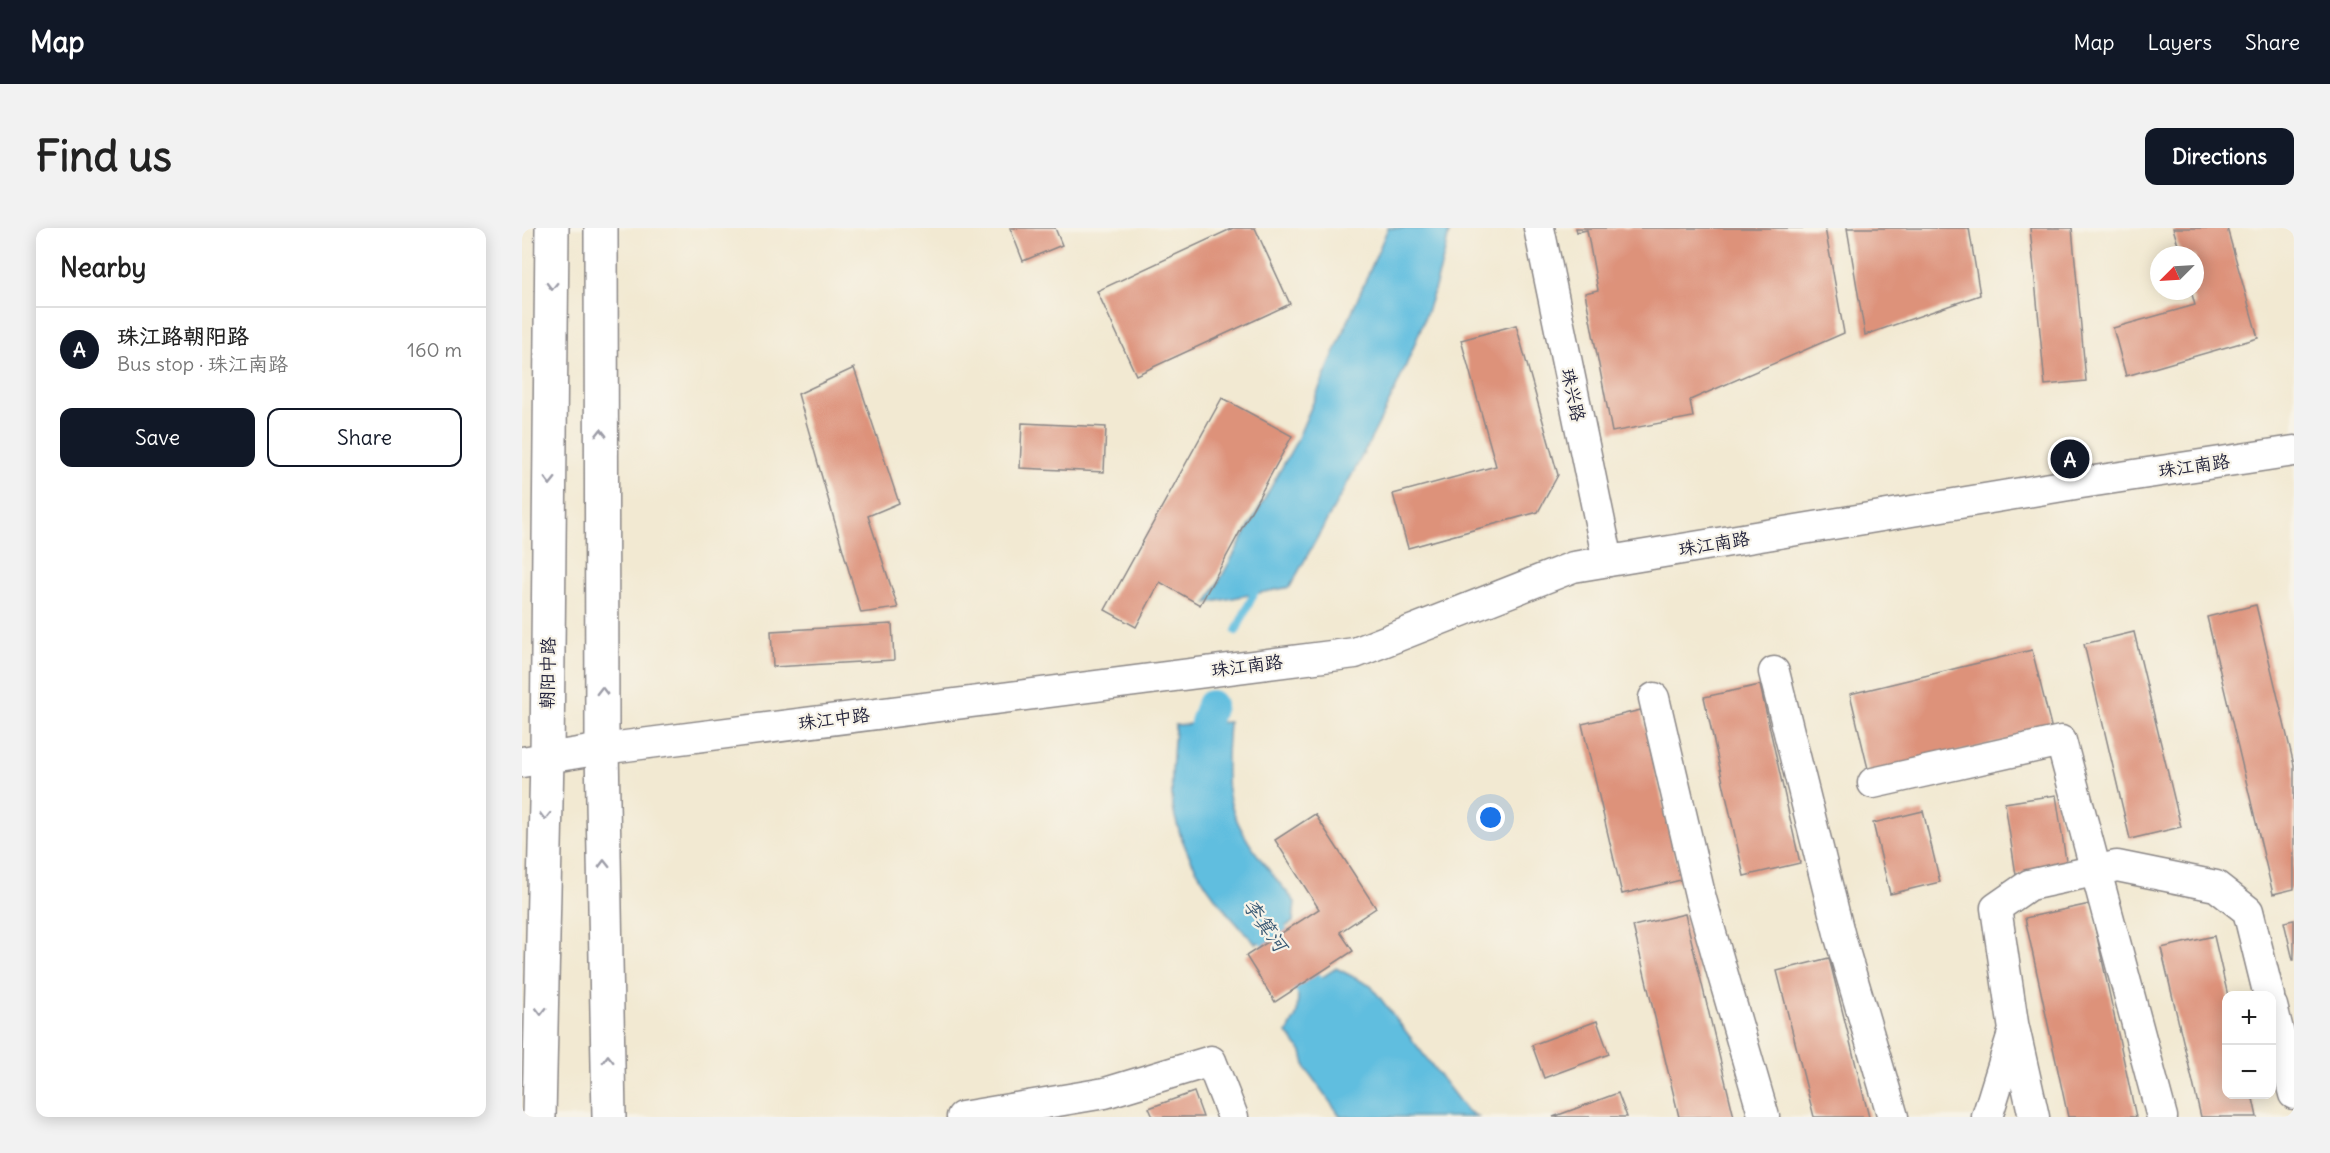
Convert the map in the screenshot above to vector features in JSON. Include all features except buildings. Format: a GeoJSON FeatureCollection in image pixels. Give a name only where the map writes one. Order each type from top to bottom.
{"type":"FeatureCollection","features":[{"type":"Feature","properties":{"kind":"main road","name":"朝阳中路"},"geometry":{"type":"LineString","coordinates":[[539,1117],[534,760],[552,228]]}},
{"type":"Feature","properties":{"kind":"main road"},"geometry":{"type":"LineString","coordinates":[[601,228],[602,749],[609,1117]]}},
{"type":"Feature","properties":{"kind":"street","name":"珠兴路"},"geometry":{"type":"LineString","coordinates":[[1539,228],[1608,561]]}},
{"type":"Feature","properties":{"kind":"street","name":"珠江南路"},"geometry":{"type":"LineString","coordinates":[[1147,678],[1355,653],[1573,567],[2081,483],[2294,451]]}},
{"type":"Feature","properties":{"kind":"street"},"geometry":{"type":"LineString","coordinates":[[1774,672],[1840,937],[1893,1117]]}},
{"type":"Feature","properties":{"kind":"street","name":"珠江中路"},"geometry":{"type":"LineString","coordinates":[[534,760],[602,749],[1147,678]]}},
{"type":"Feature","properties":{"kind":"street"},"geometry":{"type":"LineString","coordinates":[[1654,698],[1701,899],[1764,1117]]}},
{"type":"Feature","properties":{"kind":"street"},"geometry":{"type":"LineString","coordinates":[[1873,783],[2061,741],[2098,870],[2162,1117]]}},
{"type":"Feature","properties":{"kind":"street"},"geometry":{"type":"LineString","coordinates":[[2034,1117],[2014,1030],[1996,908],[2029,885],[2117,866],[2216,886],[2248,911],[2268,991]]}},
{"type":"Feature","properties":{"kind":"street"},"geometry":{"type":"LineString","coordinates":[[2276,1025],[2294,1094]]}},
{"type":"Feature","properties":{"kind":"street"},"geometry":{"type":"LineString","coordinates":[[1987,1117],[2014,1030]]}},
{"type":"Feature","properties":{"kind":"street"},"geometry":{"type":"LineString","coordinates":[[966,1117],[1105,1093],[1211,1061],[1233,1117]]}},
{"type":"Feature","properties":{"kind":"water"},"geometry":{"type":"Polygon","coordinates":[[[1388,228],[1450,228],[1423,322],[1384,413],[1290,587],[1207,603],[1297,440],[1388,228]]]}},
{"type":"Feature","properties":{"kind":"water"},"geometry":{"type":"Polygon","coordinates":[[[1229,722],[1227,778],[1234,813],[1250,845],[1295,902],[1293,922],[1256,944],[1218,902],[1197,870],[1180,835],[1173,806],[1175,725],[1229,722]]]}},
{"type":"Feature","properties":{"kind":"water"},"geometry":{"type":"Polygon","coordinates":[[[1336,968],[1371,986],[1466,1110],[1478,1117],[1341,1117],[1306,1069],[1302,1052],[1287,1033],[1297,1014],[1298,993],[1336,968]]]}},
{"type":"Feature","properties":{"kind":"waterway"},"geometry":{"type":"LineString","coordinates":[[1236,631],[1258,585]]}},
{"type":"Feature","properties":{"kind":"waterway","name":"李箕河"},"geometry":{"type":"LineString","coordinates":[[1200,764],[1205,723],[1211,705]]}},
{"type":"Feature","properties":{"kind":"waterway","name":"李箕河"},"geometry":{"type":"LineString","coordinates":[[1248,901],[1333,1017]]}},
{"type":"Feature","properties":{"kind":"place","name":"珠江路朝阳路"},"geometry":{"type":"Point","coordinates":[2070,459]}}]}
